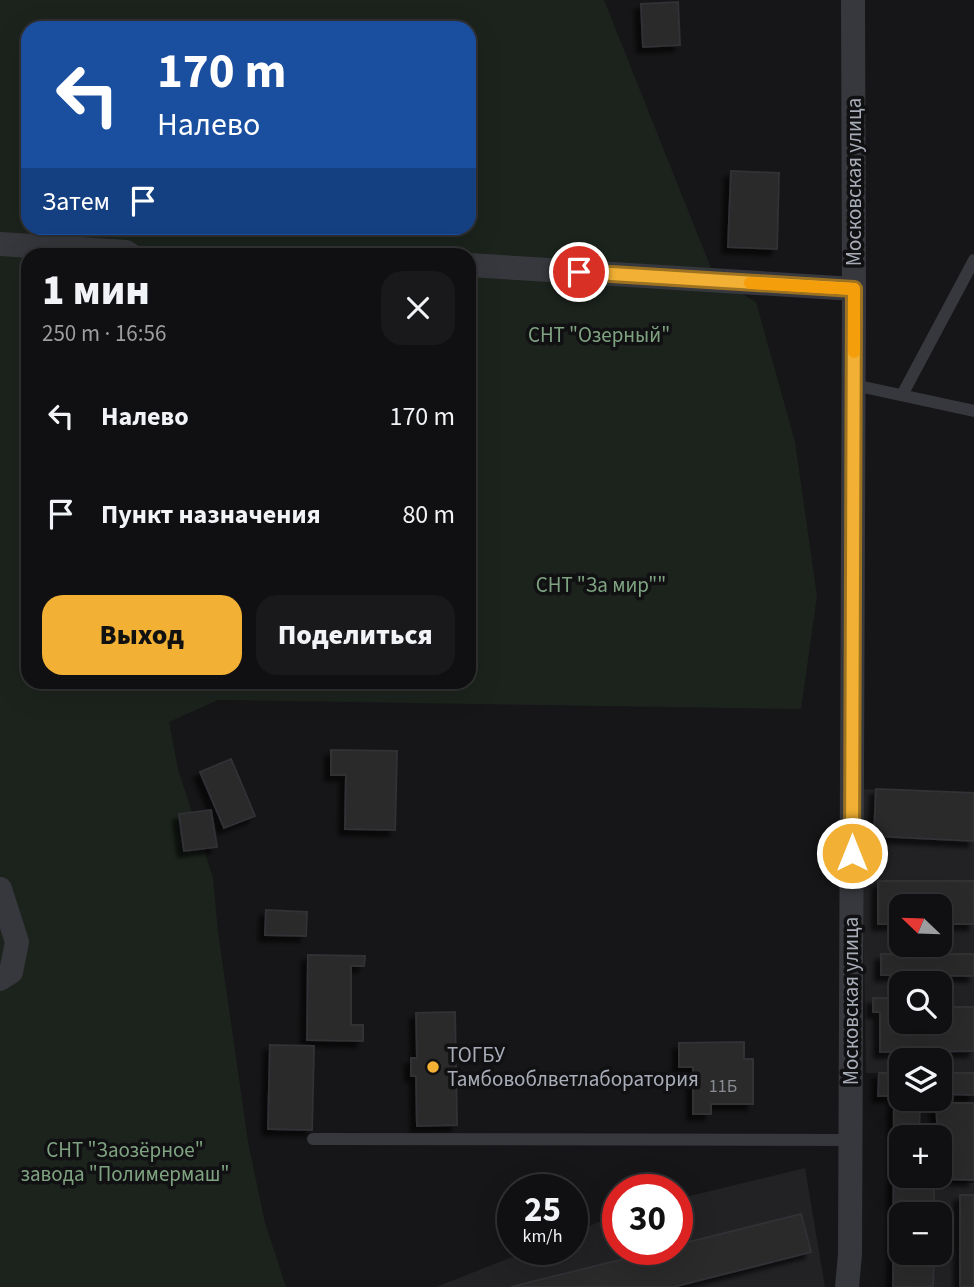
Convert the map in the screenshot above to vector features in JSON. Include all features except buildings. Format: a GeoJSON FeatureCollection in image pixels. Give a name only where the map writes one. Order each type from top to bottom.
{"type":"FeatureCollection","features":[{"type":"Feature","properties":{"kind":"street","name":"Московская улица"},"geometry":{"type":"LineString","coordinates":[[847,1287],[850,1254],[853,0]]}},
{"type":"Feature","properties":{"kind":"street"},"geometry":{"type":"LineString","coordinates":[[0,244],[63,248]]}},
{"type":"Feature","properties":{"kind":"street"},"geometry":{"type":"LineString","coordinates":[[476,265],[854,289]]}},
{"type":"Feature","properties":{"kind":"street"},"geometry":{"type":"LineString","coordinates":[[0,889],[17,942],[11,972],[0,979]]}},
{"type":"Feature","properties":{"kind":"lane"},"geometry":{"type":"LineString","coordinates":[[902,395],[974,260]]}},
{"type":"Feature","properties":{"kind":"lane"},"geometry":{"type":"LineString","coordinates":[[854,385],[974,411]]}},
{"type":"Feature","properties":{"kind":"lane"},"geometry":{"type":"LineString","coordinates":[[313,1139],[850,1140]]}},
{"type":"Feature","properties":{"kind":"shaded area"},"geometry":{"type":"Polygon","coordinates":[[[861,789],[974,793],[974,1095],[952,1094],[952,1048],[889,1048],[889,1096],[878,1096],[879,1073],[866,1073],[861,789]]]}},
{"type":"Feature","properties":{"kind":"shaded area"},"geometry":{"type":"Polygon","coordinates":[[[894,1111],[920,1111],[919,1125],[894,1125],[894,1111]]]}},
{"type":"Feature","properties":{"kind":"shaded area"},"geometry":{"type":"Polygon","coordinates":[[[805,1168],[825,1287],[436,1287],[497,1263],[588,1265],[588,1226],[602,1221],[602,1265],[693,1265],[693,1195],[805,1168]]]}},
{"type":"Feature","properties":{"kind":"shaded area"},"geometry":{"type":"Polygon","coordinates":[[[952,1183],[974,1183],[974,1287],[893,1287],[893,1265],[952,1265],[952,1202],[893,1202],[894,1188],[952,1188],[952,1183]]]}},
{"type":"Feature","properties":{"kind":"green space"},"geometry":{"type":"Polygon","coordinates":[[[0,0],[604,0],[715,278],[756,302],[795,442],[817,596],[801,709],[218,700],[169,722],[178,769],[213,878],[218,932],[248,1142],[265,1223],[286,1287],[0,1287],[0,0]]]}},
{"type":"Feature","properties":{"kind":"slow traffic"},"geometry":{"type":"LineString","coordinates":[[750,283],[854,289],[854,352]]}},
{"type":"Feature","properties":{"kind":"place","name":"ТОГБУ Тамбовоблветлаборатория"},"geometry":{"type":"Point","coordinates":[433,1067]}},
{"type":"Feature","properties":{"kind":"route"},"geometry":{"type":"LineString","coordinates":[[579,272],[854,289],[852,853]]}},
{"type":"Feature","properties":{"kind":"park label","name":"СНТ \"Озерный\""},"geometry":{"type":"Point","coordinates":[599,335]}},
{"type":"Feature","properties":{"kind":"park label","name":"СНТ \"За мир\"\""},"geometry":{"type":"Point","coordinates":[601,585]}},
{"type":"Feature","properties":{"kind":"park label","name":"СНТ \"Заозёрное\" завода \"Полимермаш\""},"geometry":{"type":"Point","coordinates":[125,1162]}}]}
